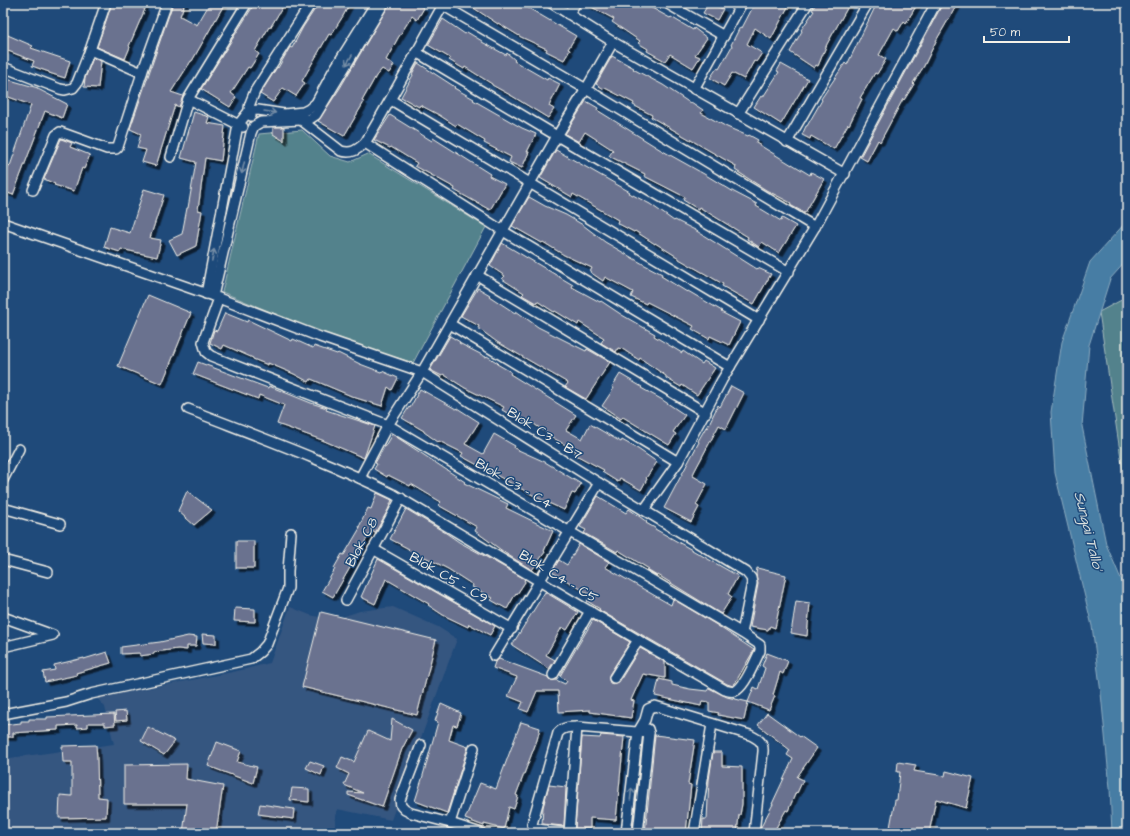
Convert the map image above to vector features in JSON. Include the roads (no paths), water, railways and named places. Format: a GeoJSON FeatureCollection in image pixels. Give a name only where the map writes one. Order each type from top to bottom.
{"type":"FeatureCollection","features":[{"type":"Feature","properties":{"kind":"street"},"geometry":{"type":"LineString","coordinates":[[3,67],[60,89],[70,90],[77,83],[106,3]]}},
{"type":"Feature","properties":{"kind":"street"},"geometry":{"type":"LineString","coordinates":[[33,190],[56,135],[60,132],[107,149],[116,149],[118,147],[167,3]]}},
{"type":"Feature","properties":{"kind":"street"},"geometry":{"type":"LineString","coordinates":[[171,157],[188,98],[247,3]]}},
{"type":"Feature","properties":{"kind":"street"},"geometry":{"type":"LineString","coordinates":[[213,296],[238,125],[249,111],[255,91],[311,3]]}},
{"type":"Feature","properties":{"kind":"street"},"geometry":{"type":"LineString","coordinates":[[249,111],[258,110],[284,114],[303,112],[309,109],[316,103],[332,73],[376,3]]}},
{"type":"Feature","properties":{"kind":"street"},"geometry":{"type":"LineString","coordinates":[[188,98],[238,125],[254,127],[261,122],[310,119],[316,115],[384,3]]}},
{"type":"Feature","properties":{"kind":"street"},"geometry":{"type":"LineString","coordinates":[[551,3],[613,42],[845,174]]}},
{"type":"Feature","properties":{"kind":"street"},"geometry":{"type":"LineString","coordinates":[[568,14],[576,3]]}},
{"type":"Feature","properties":{"kind":"street"},"geometry":{"type":"LineString","coordinates":[[666,3],[678,6],[724,36]]}},
{"type":"Feature","properties":{"kind":"street"},"geometry":{"type":"LineString","coordinates":[[694,89],[742,3]]}},
{"type":"Feature","properties":{"kind":"street"},"geometry":{"type":"LineString","coordinates":[[738,114],[808,3]]}},
{"type":"Feature","properties":{"kind":"street"},"geometry":{"type":"LineString","coordinates":[[787,142],[868,3]]}},
{"type":"Feature","properties":{"kind":"street"},"geometry":{"type":"LineString","coordinates":[[644,510],[678,462],[730,366],[789,272],[815,227],[845,174],[936,3]]}},
{"type":"Feature","properties":{"kind":"street"},"geometry":{"type":"LineString","coordinates":[[301,120],[341,151],[348,153],[354,152],[365,143],[391,100],[441,4],[586,89],[815,227]]}},
{"type":"Feature","properties":{"kind":"street"},"geometry":{"type":"LineString","coordinates":[[360,478],[388,425],[422,372],[530,182],[613,42]]}},
{"type":"Feature","properties":{"kind":"street"},"geometry":{"type":"LineString","coordinates":[[90,50],[142,73]]}},
{"type":"Feature","properties":{"kind":"street"},"geometry":{"type":"LineString","coordinates":[[416,52],[789,272]]}},
{"type":"Feature","properties":{"kind":"street"},"geometry":{"type":"LineString","coordinates":[[391,100],[759,320]]}},
{"type":"Feature","properties":{"kind":"street"},"geometry":{"type":"LineString","coordinates":[[213,296],[254,127],[249,111]]}},
{"type":"Feature","properties":{"kind":"street"},"geometry":{"type":"LineString","coordinates":[[365,143],[503,231],[730,366]]}},
{"type":"Feature","properties":{"kind":"street","name":"Blok C3 - B7"},"geometry":{"type":"LineString","coordinates":[[3,223],[213,296],[320,338],[422,372],[599,483],[746,572],[751,578],[752,583],[742,634]]}},
{"type":"Feature","properties":{"kind":"street"},"geometry":{"type":"LineString","coordinates":[[477,275],[706,412]]}},
{"type":"Feature","properties":{"kind":"street","name":"Blok C3 - C4"},"geometry":{"type":"LineString","coordinates":[[213,296],[204,342],[206,352],[211,356],[388,425],[760,645],[760,651],[742,685]]}},
{"type":"Feature","properties":{"kind":"street"},"geometry":{"type":"LineString","coordinates":[[450,324],[678,462]]}},
{"type":"Feature","properties":{"kind":"street","name":"Blok C4 - C5"},"geometry":{"type":"LineString","coordinates":[[188,409],[306,455],[360,478],[401,498],[638,640],[725,690],[731,692],[736,691],[742,685]]}},
{"type":"Feature","properties":{"kind":"street"},"geometry":{"type":"LineString","coordinates":[[3,480],[19,449]]}},
{"type":"Feature","properties":{"kind":"street"},"geometry":{"type":"LineString","coordinates":[[494,656],[512,629],[599,483]]}},
{"type":"Feature","properties":{"kind":"street","name":"Blok C8"},"geometry":{"type":"LineString","coordinates":[[346,600],[401,498]]}},
{"type":"Feature","properties":{"kind":"street"},"geometry":{"type":"LineString","coordinates":[[3,508],[60,524]]}},
{"type":"Feature","properties":{"kind":"street"},"geometry":{"type":"LineString","coordinates":[[3,714],[66,702],[91,694],[251,659],[267,644],[288,588],[288,571],[292,532]]}},
{"type":"Feature","properties":{"kind":"street","name":"Blok C5 - C9"},"geometry":{"type":"LineString","coordinates":[[373,549],[512,629]]}},
{"type":"Feature","properties":{"kind":"street"},"geometry":{"type":"LineString","coordinates":[[3,560],[48,572]]}},
{"type":"Feature","properties":{"kind":"street"},"geometry":{"type":"LineString","coordinates":[[554,675],[590,611]]}},
{"type":"Feature","properties":{"kind":"street"},"geometry":{"type":"LineString","coordinates":[[3,617],[53,635],[3,647]]}},
{"type":"Feature","properties":{"kind":"street"},"geometry":{"type":"LineString","coordinates":[[614,678],[638,640]]}},
{"type":"Feature","properties":{"kind":"street"},"geometry":{"type":"LineString","coordinates":[[626,833],[638,732],[645,720],[648,709],[655,706],[750,735],[761,742],[763,745],[754,833]]}},
{"type":"Feature","properties":{"kind":"street"},"geometry":{"type":"LineString","coordinates":[[638,833],[649,733],[645,720]]}},
{"type":"Feature","properties":{"kind":"street"},"geometry":{"type":"LineString","coordinates":[[694,833],[712,724]]}},
{"type":"Feature","properties":{"kind":"street"},"geometry":{"type":"LineString","coordinates":[[577,727],[569,833],[537,830],[532,827],[532,824],[558,733],[561,730],[567,727],[577,727],[649,733]]}},
{"type":"Feature","properties":{"kind":"street"},"geometry":{"type":"LineString","coordinates":[[421,745],[400,800],[401,806],[404,810],[411,813],[481,833]]}},
{"type":"Feature","properties":{"kind":"street"},"geometry":{"type":"LineString","coordinates":[[450,823],[474,748]]}},
{"type":"Feature","properties":{"kind":"water","name":"Sungai Tallo'"},"geometry":{"type":"Polygon","coordinates":[[[1127,221],[1127,260],[1110,279],[1089,345],[1082,426],[1106,544],[1127,593],[1127,833],[1112,833],[1110,788],[1101,693],[1092,626],[1055,473],[1051,412],[1062,342],[1090,262],[1127,221]]]}}]}
